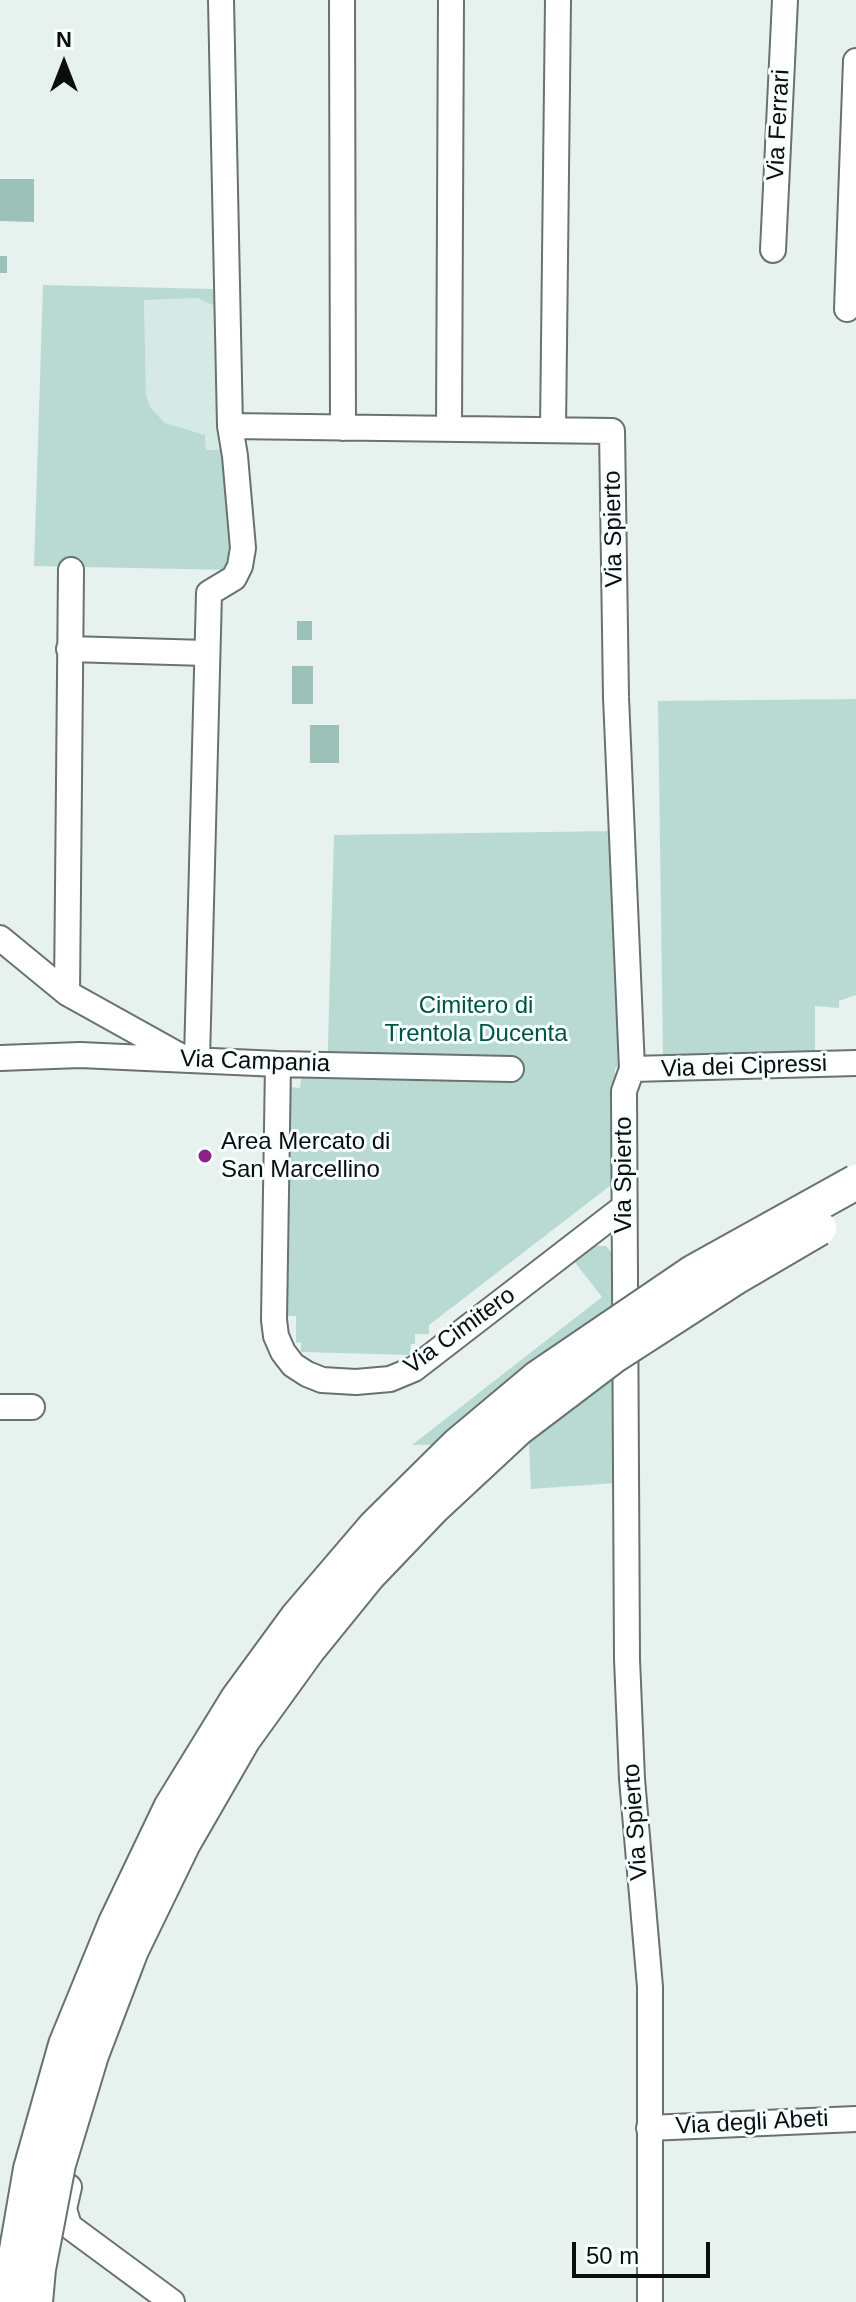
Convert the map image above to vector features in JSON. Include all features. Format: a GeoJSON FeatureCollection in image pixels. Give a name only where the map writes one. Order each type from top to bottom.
{"type":"FeatureCollection","features":[{"type":"Feature","properties":{"kind":"highway"},"geometry":{"type":"LineString","coordinates":[[8,2302],[31,2169],[62,2059],[116,1923],[171,1808],[238,1699],[298,1617],[375,1527],[458,1445],[538,1378],[694,1272],[856,1182]]}},
{"type":"Feature","properties":{"kind":"highway"},"geometry":{"type":"LineString","coordinates":[[35,2302],[38,2269],[58,2164],[91,2055],[131,1950],[183,1843],[243,1739],[308,1649],[368,1575],[433,1507],[518,1428],[613,1356],[737,1276],[856,1207]]}},
{"type":"Feature","properties":{"kind":"street"},"geometry":{"type":"LineString","coordinates":[[0,938],[67,993],[191,1059],[209,593],[234,578],[243,548],[230,426],[221,0]]}},
{"type":"Feature","properties":{"kind":"street"},"geometry":{"type":"LineString","coordinates":[[342,0],[343,428]]}},
{"type":"Feature","properties":{"kind":"street"},"geometry":{"type":"LineString","coordinates":[[449,428],[451,0]]}},
{"type":"Feature","properties":{"kind":"street"},"geometry":{"type":"LineString","coordinates":[[553,430],[558,0]]}},
{"type":"Feature","properties":{"kind":"street","name":"Via Ferrari"},"geometry":{"type":"LineString","coordinates":[[773,250],[785,0]]}},
{"type":"Feature","properties":{"kind":"street"},"geometry":{"type":"LineString","coordinates":[[847,309],[856,61]]}},
{"type":"Feature","properties":{"kind":"street","name":"Via Spierto"},"geometry":{"type":"LineString","coordinates":[[230,426],[612,431],[616,697],[632,1069],[624,1091],[627,1659],[632,1779],[650,1987],[650,2302]]}},
{"type":"Feature","properties":{"kind":"street"},"geometry":{"type":"LineString","coordinates":[[67,993],[71,570]]}},
{"type":"Feature","properties":{"kind":"street"},"geometry":{"type":"LineString","coordinates":[[69,649],[206,653]]}},
{"type":"Feature","properties":{"kind":"street"},"geometry":{"type":"LineString","coordinates":[[121,1023],[127,1057]]}},
{"type":"Feature","properties":{"kind":"street","name":"Via Campania"},"geometry":{"type":"LineString","coordinates":[[0,1058],[80,1055],[278,1064],[511,1069]]}},
{"type":"Feature","properties":{"kind":"street","name":"Via dei Cipressi"},"geometry":{"type":"LineString","coordinates":[[632,1069],[856,1063]]}},
{"type":"Feature","properties":{"kind":"street","name":"Via Cimitero"},"geometry":{"type":"LineString","coordinates":[[278,1064],[274,1320],[276,1336],[283,1352],[293,1365],[307,1374],[322,1380],[356,1382],[390,1379],[414,1369],[624,1207]]}},
{"type":"Feature","properties":{"kind":"street"},"geometry":{"type":"LineString","coordinates":[[0,1407],[32,1407]]}},
{"type":"Feature","properties":{"kind":"street"},"geometry":{"type":"LineString","coordinates":[[148,1942],[91,2104],[64,2209],[69,2226],[172,2302]]}},
{"type":"Feature","properties":{"kind":"street","name":"Via degli Abeti"},"geometry":{"type":"LineString","coordinates":[[649,2128],[856,2119]]}},
{"type":"Feature","properties":{"kind":"shaded area"},"geometry":{"type":"Polygon","coordinates":[[[197,298],[215,306],[223,450],[205,450],[206,437],[202,433],[184,431],[165,423],[150,407],[146,395],[144,299],[197,298]]]}},
{"type":"Feature","properties":{"kind":"green space"},"geometry":{"type":"Polygon","coordinates":[[[43,285],[215,289],[215,306],[197,298],[144,300],[146,395],[150,407],[165,423],[205,435],[206,450],[223,450],[231,570],[34,566],[43,285]]]}},
{"type":"Feature","properties":{"kind":"green space"},"geometry":{"type":"Polygon","coordinates":[[[856,699],[856,995],[839,1001],[839,1008],[815,1006],[815,1054],[663,1057],[658,701],[856,699]]]}},
{"type":"Feature","properties":{"kind":"green space","name":"Cimitero di Trentola Ducenta"},"geometry":{"type":"Polygon","coordinates":[[[615,831],[626,1067],[615,1068],[615,1182],[429,1325],[429,1334],[415,1334],[410,1355],[301,1352],[301,1342],[296,1343],[296,1316],[286,1316],[291,1087],[300,1088],[301,1078],[327,1078],[334,835],[615,831]]]}},
{"type":"Feature","properties":{"kind":"green space"},"geometry":{"type":"Polygon","coordinates":[[[592,1246],[606,1246],[615,1262],[616,1483],[531,1489],[529,1443],[412,1445],[602,1297],[573,1260],[592,1246]]]}},
{"type":"Feature","properties":{"kind":"building"},"geometry":{"type":"Polygon","coordinates":[[[0,179],[34,179],[34,222],[0,221],[0,179]]]}},
{"type":"Feature","properties":{"kind":"building"},"geometry":{"type":"Polygon","coordinates":[[[0,256],[7,256],[7,273],[0,273],[0,256]]]}},
{"type":"Feature","properties":{"kind":"building"},"geometry":{"type":"Polygon","coordinates":[[[297,621],[312,621],[312,640],[297,640],[297,621]]]}},
{"type":"Feature","properties":{"kind":"building"},"geometry":{"type":"Polygon","coordinates":[[[292,666],[313,666],[313,704],[292,704],[292,666]]]}},
{"type":"Feature","properties":{"kind":"building"},"geometry":{"type":"Polygon","coordinates":[[[310,725],[339,725],[339,763],[310,763],[310,725]]]}},
{"type":"Feature","properties":{"kind":"place","name":"Area Mercato di San Marcellino"},"geometry":{"type":"Point","coordinates":[205,1156]}}]}
